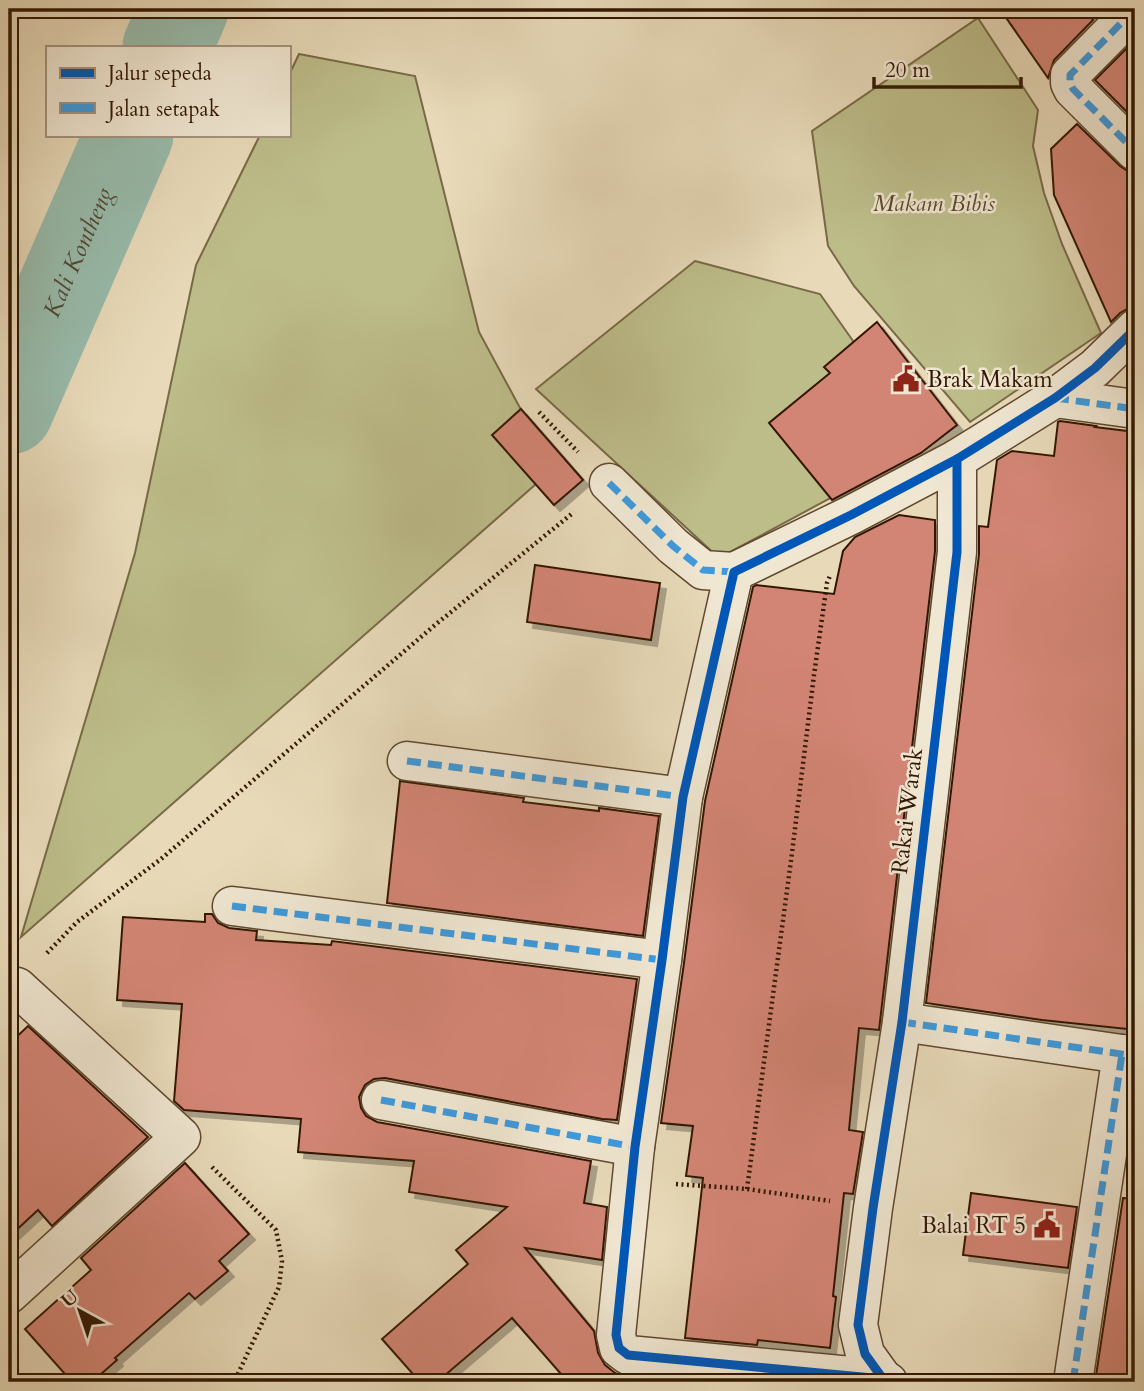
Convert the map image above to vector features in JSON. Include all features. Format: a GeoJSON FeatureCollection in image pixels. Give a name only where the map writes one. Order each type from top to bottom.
{"type":"FeatureCollection","features":[{"type":"Feature","properties":{"kind":"street"},"geometry":{"type":"LineString","coordinates":[[1135,9],[1070,75],[1073,89],[1135,151]]}},
{"type":"Feature","properties":{"kind":"street"},"geometry":{"type":"LineString","coordinates":[[609,483],[673,546],[703,570],[734,572],[957,459],[1055,398],[1096,368],[1135,329]]}},
{"type":"Feature","properties":{"kind":"street"},"geometry":{"type":"LineString","coordinates":[[1055,398],[1135,409]]}},
{"type":"Feature","properties":{"kind":"street","name":"Rakai Warak"},"geometry":{"type":"LineString","coordinates":[[886,1380],[864,1354],[858,1325],[902,1022],[957,552],[957,459]]}},
{"type":"Feature","properties":{"kind":"street"},"geometry":{"type":"LineString","coordinates":[[734,572],[683,797],[633,1164],[616,1335],[619,1348],[628,1355],[886,1380]]}},
{"type":"Feature","properties":{"kind":"street"},"geometry":{"type":"LineString","coordinates":[[407,761],[683,797]]}},
{"type":"Feature","properties":{"kind":"street"},"geometry":{"type":"LineString","coordinates":[[232,906],[662,960]]}},
{"type":"Feature","properties":{"kind":"street"},"geometry":{"type":"LineString","coordinates":[[9,1294],[181,1137],[17,987]]}},
{"type":"Feature","properties":{"kind":"street"},"geometry":{"type":"LineString","coordinates":[[902,1022],[1128,1055],[1073,1382]]}},
{"type":"Feature","properties":{"kind":"street"},"geometry":{"type":"LineString","coordinates":[[381,1100],[633,1164]]}},
{"type":"Feature","properties":{"kind":"path"},"geometry":{"type":"LineString","coordinates":[[61,939],[77,922],[161,859],[435,625],[609,483],[539,412]]}},
{"type":"Feature","properties":{"kind":"path"},"geometry":{"type":"LineString","coordinates":[[747,1189],[827,583],[851,515]]}},
{"type":"Feature","properties":{"kind":"path"},"geometry":{"type":"LineString","coordinates":[[181,1137],[276,1230],[282,1261],[279,1287],[234,1382]]}},
{"type":"Feature","properties":{"kind":"path"},"geometry":{"type":"LineString","coordinates":[[633,1164],[747,1189],[873,1208]]}},
{"type":"Feature","properties":{"kind":"green space","name":"Makam Bibis"},"geometry":{"type":"Polygon","coordinates":[[[978,18],[1038,110],[1033,146],[1044,193],[1062,244],[1101,333],[970,422],[854,286],[828,246],[812,131],[978,18]]]}},
{"type":"Feature","properties":{"kind":"green space"},"geometry":{"type":"Polygon","coordinates":[[[299,54],[415,76],[479,332],[553,469],[21,937],[135,553],[196,265],[260,136],[290,136],[290,73],[299,54]]]}},
{"type":"Feature","properties":{"kind":"green space"},"geometry":{"type":"Polygon","coordinates":[[[695,261],[820,294],[927,446],[719,558],[536,389],[695,261]]]}},
{"type":"Feature","properties":{"kind":"building"},"geometry":{"type":"Polygon","coordinates":[[[1000,9],[1085,9],[1093,20],[1054,60],[1048,78],[1000,9]]]}},
{"type":"Feature","properties":{"kind":"building"},"geometry":{"type":"Polygon","coordinates":[[[1135,40],[1135,120],[1095,80],[1135,40]]]}},
{"type":"Feature","properties":{"kind":"building"},"geometry":{"type":"Polygon","coordinates":[[[1077,124],[1120,166],[1129,172],[1135,172],[1135,308],[1120,313],[1111,322],[1054,195],[1051,149],[1077,124]]]}},
{"type":"Feature","properties":{"kind":"building"},"geometry":{"type":"Polygon","coordinates":[[[877,322],[957,425],[921,453],[832,500],[769,423],[830,373],[824,367],[877,322]]]}},
{"type":"Feature","properties":{"kind":"building"},"geometry":{"type":"Polygon","coordinates":[[[521,409],[583,480],[554,505],[492,435],[521,409]]]}},
{"type":"Feature","properties":{"kind":"building"},"geometry":{"type":"Polygon","coordinates":[[[1060,421],[1135,432],[1135,956],[1127,1029],[926,1003],[979,554],[979,526],[988,527],[997,460],[1012,451],[1054,456],[1060,421]]]}},
{"type":"Feature","properties":{"kind":"building"},"geometry":{"type":"Polygon","coordinates":[[[899,515],[935,520],[935,551],[879,1030],[859,1028],[849,1130],[863,1132],[853,1194],[844,1193],[830,1348],[758,1340],[757,1345],[685,1338],[703,1178],[686,1176],[693,1126],[661,1123],[705,801],[753,587],[756,585],[834,594],[843,551],[855,537],[899,515]]]}},
{"type":"Feature","properties":{"kind":"building"},"geometry":{"type":"Polygon","coordinates":[[[535,565],[660,583],[651,640],[527,622],[535,565]]]}},
{"type":"Feature","properties":{"kind":"building"},"geometry":{"type":"Polygon","coordinates":[[[400,781],[524,798],[523,802],[659,816],[643,936],[387,903],[400,781]]]}},
{"type":"Feature","properties":{"kind":"building"},"geometry":{"type":"Polygon","coordinates":[[[205,914],[212,914],[218,923],[229,928],[257,931],[256,940],[331,945],[332,941],[637,979],[617,1120],[385,1078],[374,1079],[365,1085],[359,1097],[366,1116],[377,1122],[591,1161],[584,1203],[607,1207],[602,1260],[525,1248],[594,1331],[598,1353],[605,1365],[615,1373],[634,1378],[638,1382],[568,1382],[512,1318],[437,1382],[420,1382],[382,1339],[468,1264],[456,1250],[507,1207],[409,1192],[414,1161],[298,1152],[301,1119],[184,1110],[174,1101],[182,1004],[117,1000],[123,917],[205,922],[205,914]]]}},
{"type":"Feature","properties":{"kind":"building"},"geometry":{"type":"Polygon","coordinates":[[[28,1026],[148,1137],[52,1226],[38,1210],[9,1237],[9,1044],[28,1026]]]}},
{"type":"Feature","properties":{"kind":"building"},"geometry":{"type":"Polygon","coordinates":[[[185,1163],[249,1234],[219,1261],[228,1271],[195,1299],[189,1293],[115,1358],[117,1360],[92,1382],[72,1382],[25,1329],[91,1270],[81,1258],[185,1163]]]}},
{"type":"Feature","properties":{"kind":"building"},"geometry":{"type":"Polygon","coordinates":[[[971,1193],[1077,1207],[1068,1268],[963,1255],[971,1193]]]}},
{"type":"Feature","properties":{"kind":"building"},"geometry":{"type":"Polygon","coordinates":[[[1123,1198],[1135,1199],[1135,1382],[1095,1382],[1123,1198]]]}},
{"type":"Feature","properties":{"kind":"waterway","name":"Kali Kontheng"},"geometry":{"type":"LineString","coordinates":[[167,46],[184,9]]}},
{"type":"Feature","properties":{"kind":"waterway","name":"Kali Kontheng"},"geometry":{"type":"LineString","coordinates":[[9,410],[129,136]]}},
{"type":"Feature","properties":{"kind":"marked path"},"geometry":{"type":"LineString","coordinates":[[1135,9],[1070,75],[1073,89],[1135,151]]}},
{"type":"Feature","properties":{"kind":"marked path"},"geometry":{"type":"LineString","coordinates":[[1055,398],[1135,409]]}},
{"type":"Feature","properties":{"kind":"marked path"},"geometry":{"type":"LineString","coordinates":[[609,483],[673,546],[703,570],[734,572]]}},
{"type":"Feature","properties":{"kind":"marked path"},"geometry":{"type":"LineString","coordinates":[[407,761],[683,797]]}},
{"type":"Feature","properties":{"kind":"marked path"},"geometry":{"type":"LineString","coordinates":[[232,906],[662,960]]}},
{"type":"Feature","properties":{"kind":"marked path"},"geometry":{"type":"LineString","coordinates":[[902,1022],[1135,1056]]}},
{"type":"Feature","properties":{"kind":"marked path"},"geometry":{"type":"LineString","coordinates":[[1073,1382],[1122,1054]]}},
{"type":"Feature","properties":{"kind":"marked path"},"geometry":{"type":"LineString","coordinates":[[381,1100],[635,1147]]}},
{"type":"Feature","properties":{"kind":"cycle path"},"geometry":{"type":"LineString","coordinates":[[883,1379],[865,1354],[858,1325],[902,1022],[957,552],[957,459],[1055,398],[1095,368],[1135,329]]}},
{"type":"Feature","properties":{"kind":"cycle path"},"geometry":{"type":"LineString","coordinates":[[888,1382],[883,1379],[628,1355],[619,1348],[616,1335],[635,1147],[683,797],[734,572],[957,459]]}},
{"type":"Feature","properties":{"kind":"place","name":"Brak Makam"},"geometry":{"type":"Point","coordinates":[906,379]}},
{"type":"Feature","properties":{"kind":"place","name":"Balai RT 5"},"geometry":{"type":"Point","coordinates":[1047,1225]}}]}
